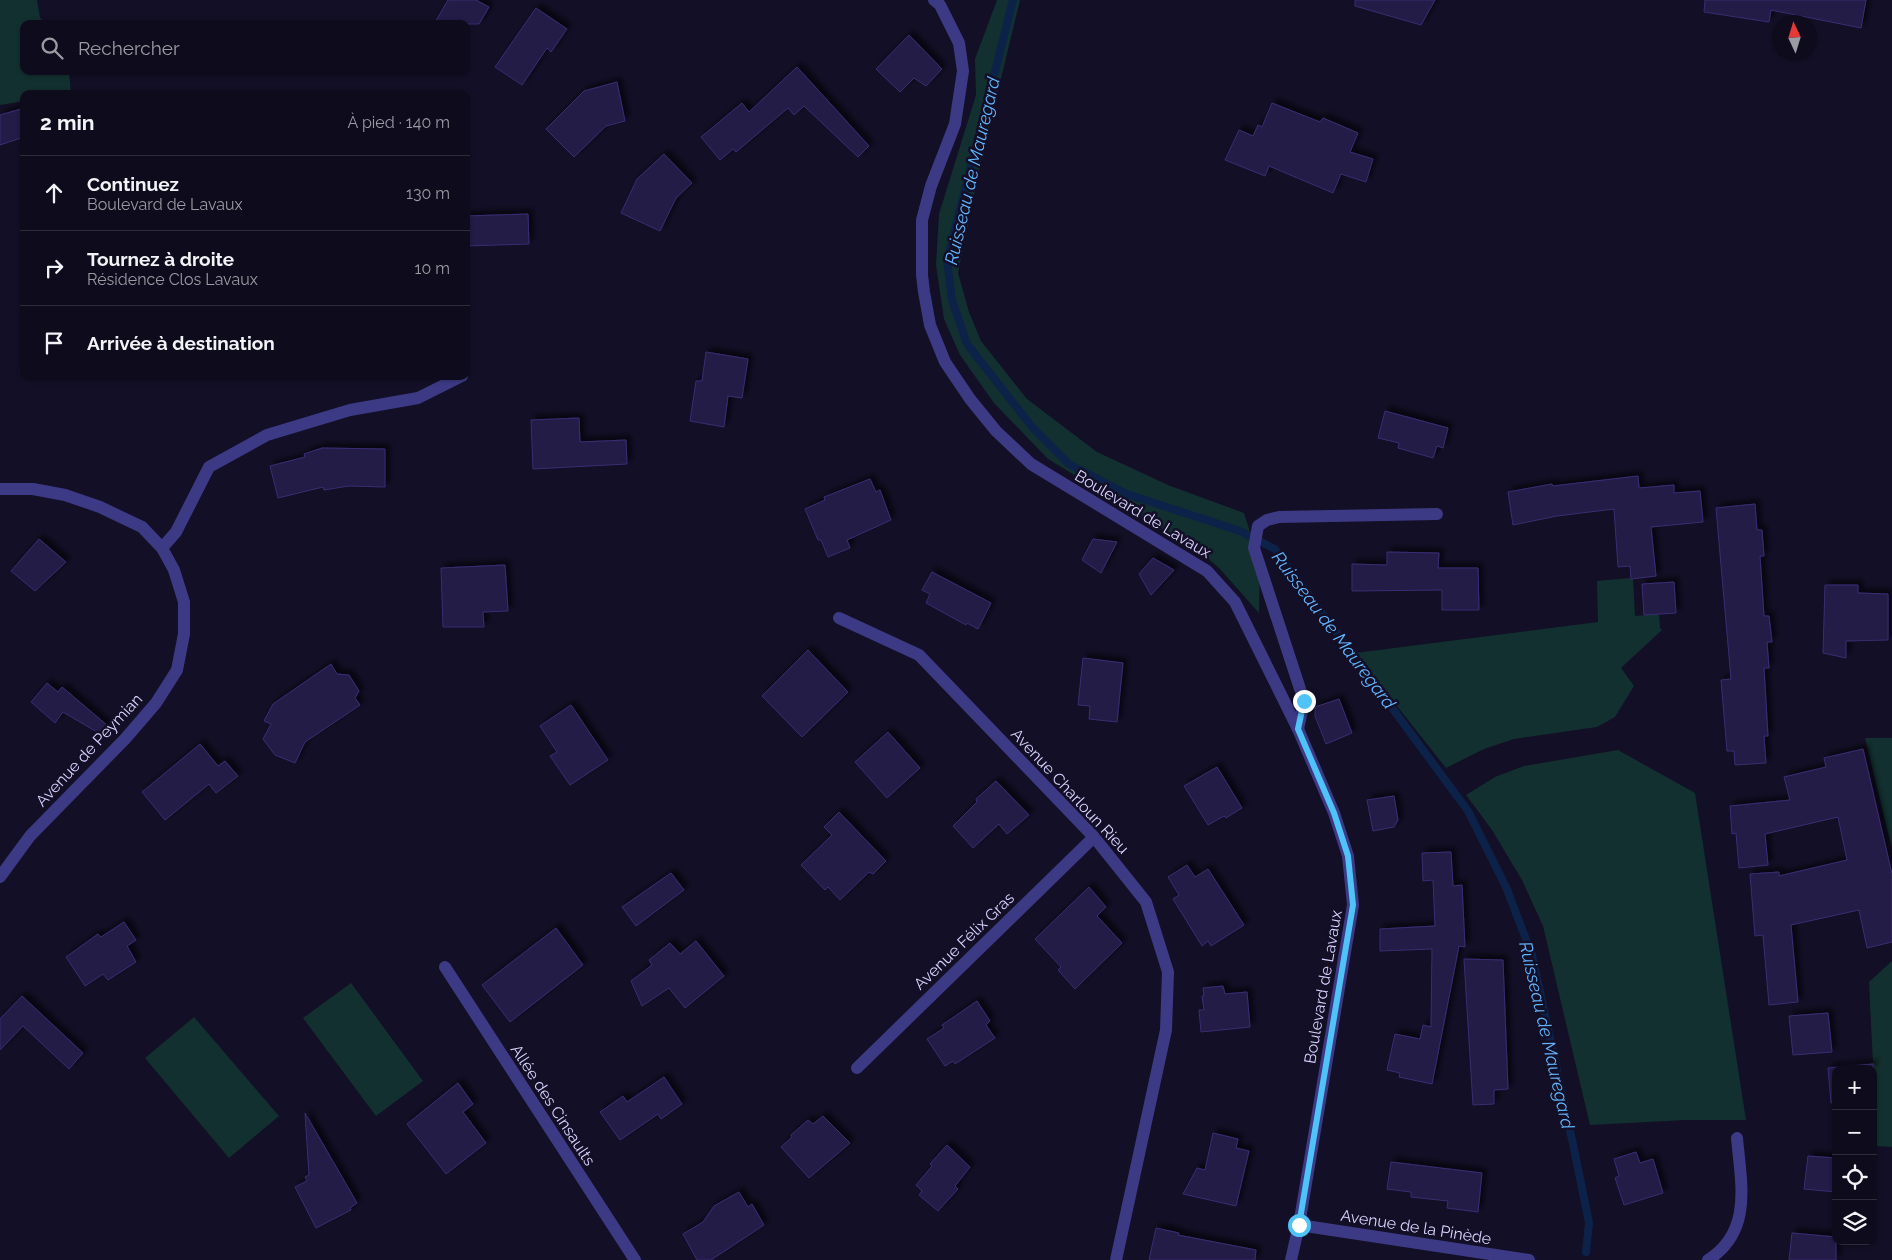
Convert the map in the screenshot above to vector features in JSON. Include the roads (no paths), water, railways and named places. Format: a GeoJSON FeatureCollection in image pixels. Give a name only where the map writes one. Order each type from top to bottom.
{"type":"FeatureCollection","features":[{"type":"Feature","properties":{"kind":"street","name":"Boulevard de Lavaux"},"geometry":{"type":"LineString","coordinates":[[934,0],[940,6],[959,43],[963,71],[955,124],[931,186],[922,220],[922,275],[924,292],[930,325],[945,362],[970,399],[996,431],[1031,464],[1207,571],[1235,602],[1298,729],[1334,813],[1348,856],[1353,905],[1299,1225],[1291,1260]]}},
{"type":"Feature","properties":{"kind":"street"},"geometry":{"type":"LineString","coordinates":[[162,548],[176,532],[209,468],[267,435],[350,410],[418,398],[454,380]]}},
{"type":"Feature","properties":{"kind":"street","name":"Avenue de Peymian"},"geometry":{"type":"LineString","coordinates":[[0,489],[33,489],[74,498],[100,507],[142,527],[162,548],[174,570],[184,602],[184,634],[177,670],[156,703],[124,739],[30,836],[0,877]]}},
{"type":"Feature","properties":{"kind":"street"},"geometry":{"type":"LineString","coordinates":[[1298,729],[1304,701],[1254,548],[1255,534],[1258,526],[1268,520],[1279,517],[1438,514]]}},
{"type":"Feature","properties":{"kind":"street","name":"Avenue Charloun Rieu"},"geometry":{"type":"LineString","coordinates":[[839,618],[919,656],[1094,837],[1146,902],[1168,972],[1166,1030],[1116,1260]]}},
{"type":"Feature","properties":{"kind":"street","name":"Avenue Félix Gras"},"geometry":{"type":"LineString","coordinates":[[857,1068],[1094,837]]}},
{"type":"Feature","properties":{"kind":"street","name":"Allée des Cinsaults"},"geometry":{"type":"LineString","coordinates":[[444,967],[635,1260]]}},
{"type":"Feature","properties":{"kind":"street"},"geometry":{"type":"LineString","coordinates":[[1708,1260],[1716,1254],[1737,1228],[1742,1200],[1737,1138]]}},
{"type":"Feature","properties":{"kind":"street","name":"Avenue de la Pinède"},"geometry":{"type":"LineString","coordinates":[[1299,1225],[1529,1260]]}},
{"type":"Feature","properties":{"kind":"waterway","name":"Ruisseau de Mauregard"},"geometry":{"type":"LineString","coordinates":[[1013,0],[947,261],[952,300],[967,344],[1032,427],[1069,464],[1127,494],[1240,531],[1275,549],[1468,811],[1506,887],[1532,955],[1589,1223],[1586,1252]]}}]}
